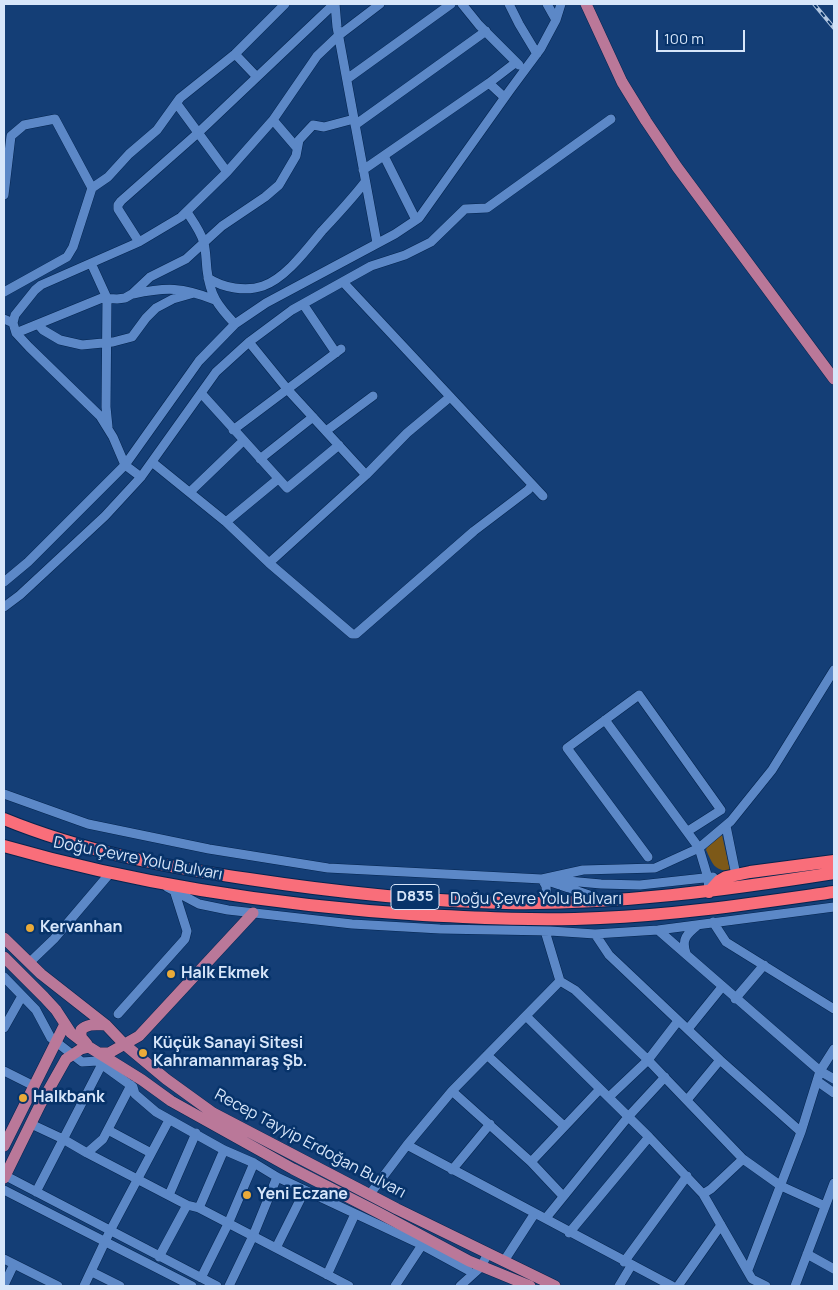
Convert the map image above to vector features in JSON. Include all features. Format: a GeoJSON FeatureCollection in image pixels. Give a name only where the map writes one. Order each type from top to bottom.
{"type":"FeatureCollection","features":[{"type":"Feature","properties":{"kind":"highway","name":"Doğu Çevre Yolu Bulvarı"},"geometry":{"type":"LineString","coordinates":[[4,819],[72,843],[176,867],[317,889],[468,901],[507,903],[606,900],[709,892],[834,874]]}},
{"type":"Feature","properties":{"kind":"highway","name":"Doğu Çevre Yolu Bulvarı"},"geometry":{"type":"LineString","coordinates":[[4,846],[158,882],[325,907],[369,912],[495,919],[566,919],[662,914],[738,906],[834,892]]}},
{"type":"Feature","properties":{"kind":"highway"},"geometry":{"type":"LineString","coordinates":[[709,892],[719,881],[731,876],[834,861]]}},
{"type":"Feature","properties":{"kind":"main road"},"geometry":{"type":"LineString","coordinates":[[586,4],[622,82],[646,122],[834,379]]}},
{"type":"Feature","properties":{"kind":"main road"},"geometry":{"type":"LineString","coordinates":[[4,1176],[66,1060],[81,1048],[97,1055],[109,1053],[139,1036],[253,913]]}},
{"type":"Feature","properties":{"kind":"main road","name":"Recep Tayyip Erdoğan Bulvarı"},"geometry":{"type":"LineString","coordinates":[[4,938],[29,963],[106,1025],[124,1044],[166,1079],[213,1112],[313,1166],[556,1286]]}},
{"type":"Feature","properties":{"kind":"main road","name":"Recep Tayyip Erdoğan Bulvarı"},"geometry":{"type":"LineString","coordinates":[[4,957],[56,1010],[71,1033],[97,1055],[142,1080],[171,1101],[468,1266],[481,1266],[530,1286]]}},
{"type":"Feature","properties":{"kind":"main road"},"geometry":{"type":"LineString","coordinates":[[4,1146],[8,1127],[34,1086],[65,1024]]}},
{"type":"Feature","properties":{"kind":"main road"},"geometry":{"type":"LineString","coordinates":[[97,1055],[82,1037],[81,1030],[87,1025],[106,1025]]}},
{"type":"Feature","properties":{"kind":"street"},"geometry":{"type":"LineString","coordinates":[[4,292],[59,262],[71,253],[92,188],[108,177],[129,154],[157,130],[178,104],[180,98],[235,54],[285,4]]}},
{"type":"Feature","properties":{"kind":"street"},"geometry":{"type":"LineString","coordinates":[[335,4],[338,36],[377,244]]}},
{"type":"Feature","properties":{"kind":"street"},"geometry":{"type":"LineString","coordinates":[[139,242],[118,209],[118,206],[335,4]]}},
{"type":"Feature","properties":{"kind":"street"},"geometry":{"type":"LineString","coordinates":[[141,477],[125,465],[108,428],[100,416],[16,333],[13,323],[16,315],[34,290],[41,284],[139,242],[187,212],[227,172],[273,120],[317,56],[338,36],[380,4]]}},
{"type":"Feature","properties":{"kind":"street"},"geometry":{"type":"LineString","coordinates":[[347,79],[450,4]]}},
{"type":"Feature","properties":{"kind":"street"},"geometry":{"type":"LineString","coordinates":[[462,4],[516,63],[525,69]]}},
{"type":"Feature","properties":{"kind":"street"},"geometry":{"type":"LineString","coordinates":[[509,4],[537,54]]}},
{"type":"Feature","properties":{"kind":"street"},"geometry":{"type":"LineString","coordinates":[[547,4],[556,20]]}},
{"type":"Feature","properties":{"kind":"street"},"geometry":{"type":"LineString","coordinates":[[4,582],[28,562],[125,465],[199,361],[235,324],[266,304],[377,244],[419,218],[504,97],[537,54],[556,20],[561,4]]}},
{"type":"Feature","properties":{"kind":"street"},"geometry":{"type":"LineString","coordinates":[[16,333],[102,298],[125,298],[132,294],[150,278],[186,259],[222,226],[279,185],[296,156],[299,140],[313,125],[324,128],[355,122],[486,31]]}},
{"type":"Feature","properties":{"kind":"street"},"geometry":{"type":"LineString","coordinates":[[235,54],[256,76]]}},
{"type":"Feature","properties":{"kind":"street"},"geometry":{"type":"LineString","coordinates":[[363,170],[516,63]]}},
{"type":"Feature","properties":{"kind":"street"},"geometry":{"type":"LineString","coordinates":[[489,83],[504,97]]}},
{"type":"Feature","properties":{"kind":"street"},"geometry":{"type":"LineString","coordinates":[[178,104],[227,172]]}},
{"type":"Feature","properties":{"kind":"street"},"geometry":{"type":"LineString","coordinates":[[4,195],[11,136],[24,125],[55,119],[92,188]]}},
{"type":"Feature","properties":{"kind":"street"},"geometry":{"type":"LineString","coordinates":[[273,120],[297,148]]}},
{"type":"Feature","properties":{"kind":"street"},"geometry":{"type":"LineString","coordinates":[[4,607],[20,595],[105,516],[141,477],[216,372],[249,342],[292,310],[371,266],[405,255],[431,242],[465,209],[486,208],[611,120]]}},
{"type":"Feature","properties":{"kind":"street"},"geometry":{"type":"LineString","coordinates":[[384,156],[416,220]]}},
{"type":"Feature","properties":{"kind":"street"},"geometry":{"type":"LineString","coordinates":[[208,278],[220,285],[242,289],[261,287],[272,282],[295,262],[365,182]]}},
{"type":"Feature","properties":{"kind":"street"},"geometry":{"type":"LineString","coordinates":[[187,212],[204,243],[208,278],[215,300],[219,308],[235,324]]}},
{"type":"Feature","properties":{"kind":"street"},"geometry":{"type":"LineString","coordinates":[[91,263],[107,298],[106,408],[108,428]]}},
{"type":"Feature","properties":{"kind":"street"},"geometry":{"type":"LineString","coordinates":[[343,282],[542,496]]}},
{"type":"Feature","properties":{"kind":"street"},"geometry":{"type":"LineString","coordinates":[[132,294],[162,288],[181,290],[215,300]]}},
{"type":"Feature","properties":{"kind":"street"},"geometry":{"type":"LineString","coordinates":[[38,324],[43,330],[60,340],[82,346],[107,342],[132,337],[156,308],[173,299],[194,293]]}},
{"type":"Feature","properties":{"kind":"street"},"geometry":{"type":"LineString","coordinates":[[233,430],[338,351],[302,304]]}},
{"type":"Feature","properties":{"kind":"street"},"geometry":{"type":"LineString","coordinates":[[4,319],[13,323]]}},
{"type":"Feature","properties":{"kind":"street"},"geometry":{"type":"LineString","coordinates":[[249,342],[288,390],[366,475]]}},
{"type":"Feature","properties":{"kind":"street"},"geometry":{"type":"LineString","coordinates":[[201,393],[287,488],[338,445]]}},
{"type":"Feature","properties":{"kind":"street"},"geometry":{"type":"LineString","coordinates":[[326,431],[373,396]]}},
{"type":"Feature","properties":{"kind":"street"},"geometry":{"type":"LineString","coordinates":[[268,563],[366,475],[407,433],[450,397]]}},
{"type":"Feature","properties":{"kind":"street"},"geometry":{"type":"LineString","coordinates":[[260,459],[313,417]]}},
{"type":"Feature","properties":{"kind":"street"},"geometry":{"type":"LineString","coordinates":[[190,492],[243,441]]}},
{"type":"Feature","properties":{"kind":"street"},"geometry":{"type":"LineString","coordinates":[[152,462],[226,522],[268,563],[352,634],[356,634],[474,531],[532,485]]}},
{"type":"Feature","properties":{"kind":"street"},"geometry":{"type":"LineString","coordinates":[[226,522],[278,479]]}},
{"type":"Feature","properties":{"kind":"street"},"geometry":{"type":"LineString","coordinates":[[542,879],[583,870],[655,868],[699,848],[731,821],[772,770],[834,670]]}},
{"type":"Feature","properties":{"kind":"street"},"geometry":{"type":"LineString","coordinates":[[648,857],[568,748],[639,695],[721,810],[688,832]]}},
{"type":"Feature","properties":{"kind":"street"},"geometry":{"type":"LineString","coordinates":[[605,720],[699,848],[708,878],[709,892]]}},
{"type":"Feature","properties":{"kind":"street","name":"Doğu Çevre Yolu Bulvarı"},"geometry":{"type":"LineString","coordinates":[[4,794],[88,824],[209,849],[328,868],[542,879],[606,900]]}},
{"type":"Feature","properties":{"kind":"street"},"geometry":{"type":"LineString","coordinates":[[542,879],[640,885],[731,876],[726,826]]}},
{"type":"Feature","properties":{"kind":"street"},"geometry":{"type":"LineString","coordinates":[[29,963],[54,939],[111,872]]}},
{"type":"Feature","properties":{"kind":"street"},"geometry":{"type":"LineString","coordinates":[[542,879],[546,886],[547,902]]}},
{"type":"Feature","properties":{"kind":"street"},"geometry":{"type":"LineString","coordinates":[[158,882],[199,904],[228,910],[352,924],[440,930],[544,931],[595,934],[658,930],[834,907]]}},
{"type":"Feature","properties":{"kind":"street"},"geometry":{"type":"LineString","coordinates":[[118,1014],[184,939],[187,931],[174,890]]}},
{"type":"Feature","properties":{"kind":"street"},"geometry":{"type":"LineString","coordinates":[[713,922],[726,942],[834,1009]]}},
{"type":"Feature","properties":{"kind":"street"},"geometry":{"type":"LineString","coordinates":[[686,954],[683,945],[685,938],[698,925]]}},
{"type":"Feature","properties":{"kind":"street"},"geometry":{"type":"LineString","coordinates":[[658,930],[820,1071],[834,1079]]}},
{"type":"Feature","properties":{"kind":"street"},"geometry":{"type":"LineString","coordinates":[[544,931],[560,981],[575,990],[648,1060],[742,1159],[781,1186],[825,1206]]}},
{"type":"Feature","properties":{"kind":"street"},"geometry":{"type":"LineString","coordinates":[[595,934],[609,955],[720,1060],[801,1132]]}},
{"type":"Feature","properties":{"kind":"street"},"geometry":{"type":"LineString","coordinates":[[735,999],[764,966]]}},
{"type":"Feature","properties":{"kind":"street"},"geometry":{"type":"LineString","coordinates":[[4,977],[36,1010],[51,1038],[56,1043],[82,1062],[97,1061],[97,1055]]}},
{"type":"Feature","properties":{"kind":"street"},"geometry":{"type":"LineString","coordinates":[[370,1194],[407,1145],[452,1091],[560,981]]}},
{"type":"Feature","properties":{"kind":"street"},"geometry":{"type":"LineString","coordinates":[[688,1029],[722,987]]}},
{"type":"Feature","properties":{"kind":"street"},"geometry":{"type":"LineString","coordinates":[[4,1028],[22,996]]}},
{"type":"Feature","properties":{"kind":"street"},"geometry":{"type":"LineString","coordinates":[[526,1016],[687,1176],[703,1194],[748,1270],[749,1282],[766,1286]]}},
{"type":"Feature","properties":{"kind":"street"},"geometry":{"type":"LineString","coordinates":[[609,1097],[648,1060],[678,1021]]}},
{"type":"Feature","properties":{"kind":"street"},"geometry":{"type":"LineString","coordinates":[[748,1270],[801,1132],[820,1071],[834,1048]]}},
{"type":"Feature","properties":{"kind":"street"},"geometry":{"type":"LineString","coordinates":[[97,1055],[131,1085],[136,1094],[156,1112],[169,1120],[196,1133],[224,1150],[254,1163],[277,1177],[468,1266]]}},
{"type":"Feature","properties":{"kind":"street"},"geometry":{"type":"LineString","coordinates":[[36,1192],[63,1139],[97,1055]]}},
{"type":"Feature","properties":{"kind":"street"},"geometry":{"type":"LineString","coordinates":[[487,1055],[564,1126]]}},
{"type":"Feature","properties":{"kind":"street"},"geometry":{"type":"LineString","coordinates":[[686,1100],[720,1060]]}},
{"type":"Feature","properties":{"kind":"street"},"geometry":{"type":"LineString","coordinates":[[4,1071],[34,1086]]}},
{"type":"Feature","properties":{"kind":"street"},"geometry":{"type":"LineString","coordinates":[[546,1218],[628,1117],[665,1077]]}},
{"type":"Feature","properties":{"kind":"street"},"geometry":{"type":"LineString","coordinates":[[817,1081],[834,1093]]}},
{"type":"Feature","properties":{"kind":"street"},"geometry":{"type":"LineString","coordinates":[[87,1153],[103,1139],[131,1085]]}},
{"type":"Feature","properties":{"kind":"street"},"geometry":{"type":"LineString","coordinates":[[531,1162],[600,1089]]}},
{"type":"Feature","properties":{"kind":"street"},"geometry":{"type":"LineString","coordinates":[[452,1091],[531,1162],[563,1196]]}},
{"type":"Feature","properties":{"kind":"street"},"geometry":{"type":"LineString","coordinates":[[84,1286],[104,1242],[169,1120]]}},
{"type":"Feature","properties":{"kind":"street"},"geometry":{"type":"LineString","coordinates":[[31,1124],[349,1286]]}},
{"type":"Feature","properties":{"kind":"street"},"geometry":{"type":"LineString","coordinates":[[452,1170],[490,1124]]}},
{"type":"Feature","properties":{"kind":"street"},"geometry":{"type":"LineString","coordinates":[[108,1130],[151,1153]]}},
{"type":"Feature","properties":{"kind":"street"},"geometry":{"type":"LineString","coordinates":[[169,1195],[196,1133]]}},
{"type":"Feature","properties":{"kind":"street"},"geometry":{"type":"LineString","coordinates":[[569,1232],[649,1138]]}},
{"type":"Feature","properties":{"kind":"street"},"geometry":{"type":"LineString","coordinates":[[407,1145],[546,1218],[627,1264],[672,1286]]}},
{"type":"Feature","properties":{"kind":"street"},"geometry":{"type":"LineString","coordinates":[[198,1208],[224,1150]]}},
{"type":"Feature","properties":{"kind":"street"},"geometry":{"type":"LineString","coordinates":[[703,1194],[711,1189],[742,1159]]}},
{"type":"Feature","properties":{"kind":"street"},"geometry":{"type":"LineString","coordinates":[[201,1278],[228,1224],[254,1163]]}},
{"type":"Feature","properties":{"kind":"street"},"geometry":{"type":"LineString","coordinates":[[4,1176],[217,1286]]}},
{"type":"Feature","properties":{"kind":"street"},"geometry":{"type":"LineString","coordinates":[[619,1286],[627,1264],[687,1176]]}},
{"type":"Feature","properties":{"kind":"street"},"geometry":{"type":"LineString","coordinates":[[229,1286],[253,1236],[277,1177]]}},
{"type":"Feature","properties":{"kind":"street"},"geometry":{"type":"LineString","coordinates":[[795,1286],[834,1183]]}},
{"type":"Feature","properties":{"kind":"street"},"geometry":{"type":"LineString","coordinates":[[4,1190],[192,1286]]}},
{"type":"Feature","properties":{"kind":"street"},"geometry":{"type":"LineString","coordinates":[[276,1248],[305,1190]]}},
{"type":"Feature","properties":{"kind":"street"},"geometry":{"type":"LineString","coordinates":[[159,1256],[187,1205]]}},
{"type":"Feature","properties":{"kind":"street"},"geometry":{"type":"LineString","coordinates":[[504,1261],[535,1213]]}},
{"type":"Feature","properties":{"kind":"street"},"geometry":{"type":"LineString","coordinates":[[327,1275],[355,1214]]}},
{"type":"Feature","properties":{"kind":"street"},"geometry":{"type":"LineString","coordinates":[[678,1286],[721,1225]]}},
{"type":"Feature","properties":{"kind":"street"},"geometry":{"type":"LineString","coordinates":[[395,1286],[422,1245]]}},
{"type":"Feature","properties":{"kind":"street"},"geometry":{"type":"LineString","coordinates":[[460,1285],[468,1266],[470,1245]]}},
{"type":"Feature","properties":{"kind":"street"},"geometry":{"type":"LineString","coordinates":[[460,1285],[481,1266],[488,1253]]}},
{"type":"Feature","properties":{"kind":"street"},"geometry":{"type":"LineString","coordinates":[[807,1254],[834,1269]]}},
{"type":"Feature","properties":{"kind":"street"},"geometry":{"type":"LineString","coordinates":[[4,1259],[40,1282],[58,1286]]}},
{"type":"Feature","properties":{"kind":"street"},"geometry":{"type":"LineString","coordinates":[[4,1285],[14,1264]]}},
{"type":"Feature","properties":{"kind":"street"},"geometry":{"type":"LineString","coordinates":[[92,1272],[120,1286]]}},
{"type":"Feature","properties":{"kind":"shaded area"},"geometry":{"type":"Polygon","coordinates":[[[722,835],[730,871],[717,868],[712,863],[706,850],[707,847],[722,835]]]}},
{"type":"Feature","properties":{"kind":"railway"},"geometry":{"type":"LineString","coordinates":[[814,4],[834,28]]}},
{"type":"Feature","properties":{"kind":"place","name":"Kervanhan"},"geometry":{"type":"Point","coordinates":[30,928]}},
{"type":"Feature","properties":{"kind":"place","name":"Halk Ekmek"},"geometry":{"type":"Point","coordinates":[171,974]}},
{"type":"Feature","properties":{"kind":"place","name":"Küçük Sanayi Sitesi Kahramanmaraş Şb."},"geometry":{"type":"Point","coordinates":[143,1053]}},
{"type":"Feature","properties":{"kind":"place","name":"Halkbank"},"geometry":{"type":"Point","coordinates":[23,1098]}},
{"type":"Feature","properties":{"kind":"place","name":"Yeni Eczane"},"geometry":{"type":"Point","coordinates":[247,1195]}}]}
